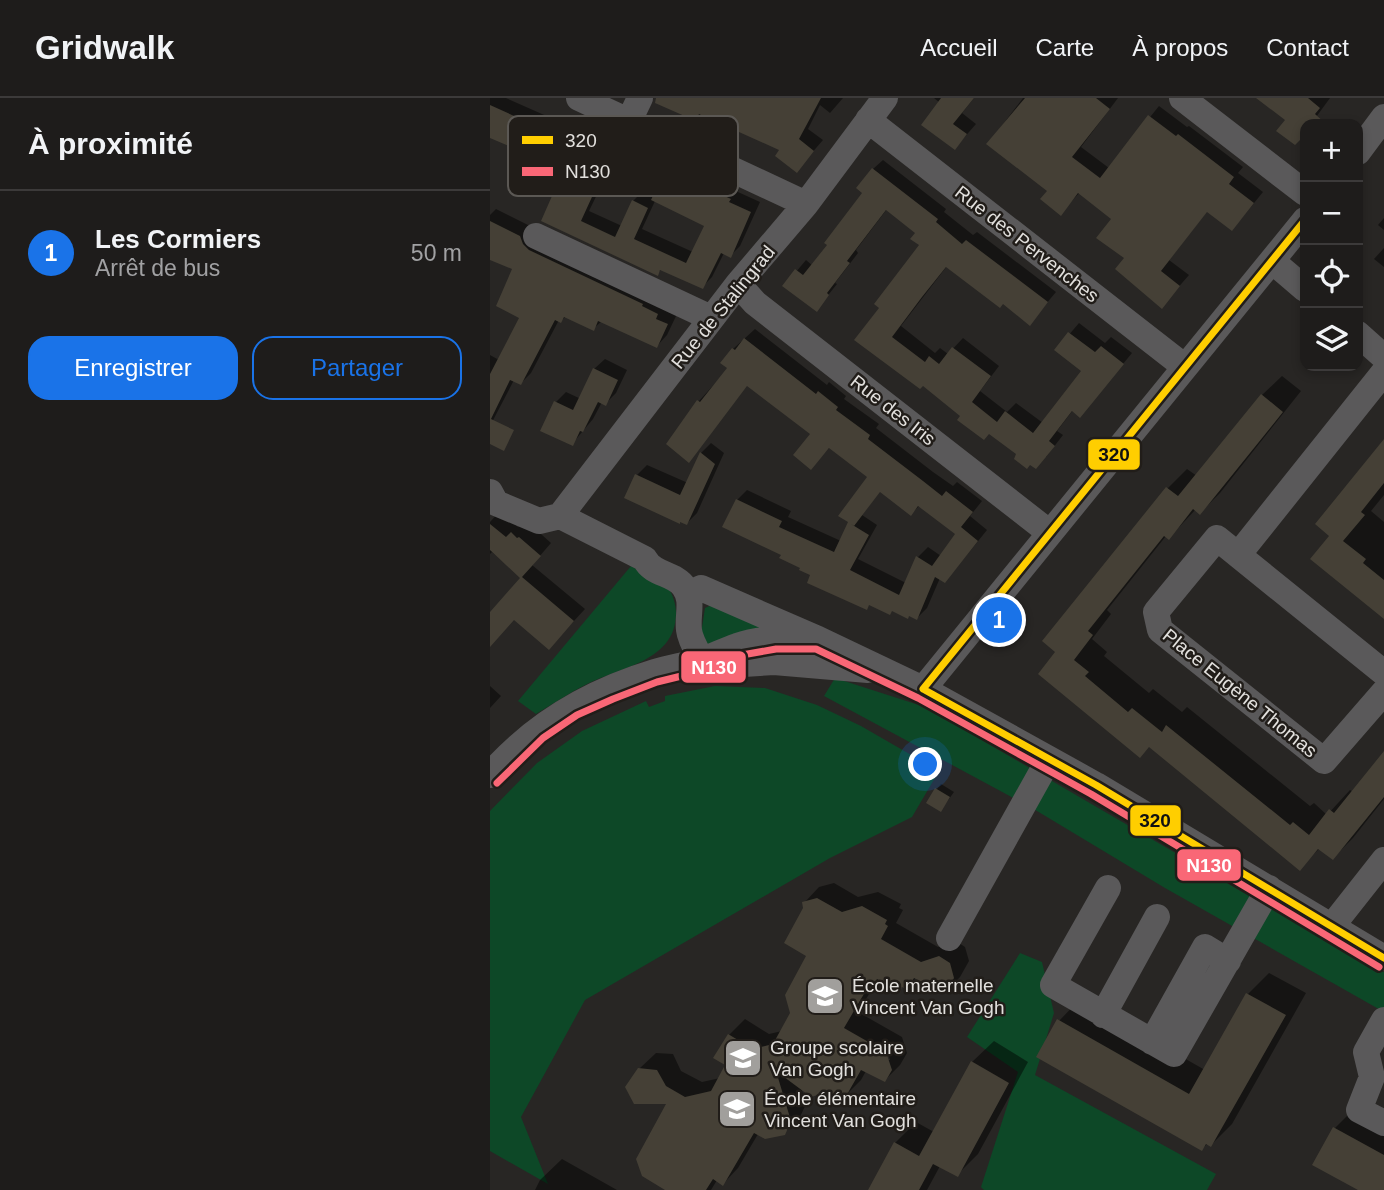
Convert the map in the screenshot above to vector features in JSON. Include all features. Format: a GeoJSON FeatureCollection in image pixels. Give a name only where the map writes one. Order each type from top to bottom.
{"type":"FeatureCollection","features":[{"type":"Feature","properties":{"kind":"street"},"geometry":{"type":"LineString","coordinates":[[579,98],[635,110]]}},
{"type":"Feature","properties":{"kind":"street","name":"Rue de Stalingrad"},"geometry":{"type":"LineString","coordinates":[[560,516],[737,285],[806,204],[885,98]]}},
{"type":"Feature","properties":{"kind":"street"},"geometry":{"type":"LineString","coordinates":[[1182,98],[1300,189]]}},
{"type":"Feature","properties":{"kind":"street"},"geometry":{"type":"LineString","coordinates":[[1363,145],[1384,117]]}},
{"type":"Feature","properties":{"kind":"street","name":"Rue des Pervenches"},"geometry":{"type":"LineString","coordinates":[[868,120],[1185,367]]}},
{"type":"Feature","properties":{"kind":"street"},"geometry":{"type":"LineString","coordinates":[[738,167],[806,204]]}},
{"type":"Feature","properties":{"kind":"street"},"geometry":{"type":"LineString","coordinates":[[923,689],[1300,226]]}},
{"type":"Feature","properties":{"kind":"street"},"geometry":{"type":"LineString","coordinates":[[536,236],[712,318]]}},
{"type":"Feature","properties":{"kind":"street"},"geometry":{"type":"LineString","coordinates":[[1272,261],[1300,285]]}},
{"type":"Feature","properties":{"kind":"street","name":"Rue des Iris"},"geometry":{"type":"LineString","coordinates":[[737,285],[755,303],[1050,533]]}},
{"type":"Feature","properties":{"kind":"street"},"geometry":{"type":"LineString","coordinates":[[1363,338],[1384,357]]}},
{"type":"Feature","properties":{"kind":"street"},"geometry":{"type":"LineString","coordinates":[[1238,555],[1384,372]]}},
{"type":"Feature","properties":{"kind":"street"},"geometry":{"type":"LineString","coordinates":[[490,492],[496,503],[539,521],[560,516],[645,559],[648,567],[685,588],[701,588],[923,689],[1049,759],[1384,958]]}},
{"type":"Feature","properties":{"kind":"street","name":"Place Eugène Thomas"},"geometry":{"type":"LineString","coordinates":[[1384,673],[1217,538],[1156,612],[1160,630],[1324,761],[1384,692]]}},
{"type":"Feature","properties":{"kind":"street"},"geometry":{"type":"LineString","coordinates":[[685,588],[691,610],[689,630],[702,660]]}},
{"type":"Feature","properties":{"kind":"street"},"geometry":{"type":"LineString","coordinates":[[654,672],[680,635],[689,630]]}},
{"type":"Feature","properties":{"kind":"street"},"geometry":{"type":"LineString","coordinates":[[490,775],[536,730],[572,706],[609,689],[654,672],[702,660],[739,645],[775,638],[818,639]]}},
{"type":"Feature","properties":{"kind":"street"},"geometry":{"type":"LineString","coordinates":[[702,660],[728,665],[774,662],[888,672]]}},
{"type":"Feature","properties":{"kind":"street"},"geometry":{"type":"LineString","coordinates":[[949,938],[1049,759]]}},
{"type":"Feature","properties":{"kind":"street"},"geometry":{"type":"LineString","coordinates":[[1332,926],[1384,860]]}},
{"type":"Feature","properties":{"kind":"street"},"geometry":{"type":"LineString","coordinates":[[1108,888],[1053,985],[1174,1054],[1269,888]]}},
{"type":"Feature","properties":{"kind":"street"},"geometry":{"type":"LineString","coordinates":[[1103,1015],[1157,917]]}},
{"type":"Feature","properties":{"kind":"street"},"geometry":{"type":"LineString","coordinates":[[1384,1020],[1372,1076],[1359,1110],[1384,1123]]}},
{"type":"Feature","properties":{"kind":"green space"},"geometry":{"type":"Polygon","coordinates":[[[631,566],[660,582],[671,593],[676,613],[674,629],[667,642],[644,660],[587,684],[536,714],[518,701],[631,566]]]}},
{"type":"Feature","properties":{"kind":"green space"},"geometry":{"type":"Polygon","coordinates":[[[714,604],[763,628],[707,645],[700,640],[705,608],[714,604]]]}},
{"type":"Feature","properties":{"kind":"green space"},"geometry":{"type":"Polygon","coordinates":[[[835,678],[925,707],[1384,972],[1384,1012],[1165,888],[1032,808],[824,696],[835,678]]]}},
{"type":"Feature","properties":{"kind":"green space"},"geometry":{"type":"Polygon","coordinates":[[[715,686],[765,688],[817,705],[861,726],[939,771],[912,817],[830,858],[585,1000],[521,1117],[548,1184],[490,1151],[490,811],[537,763],[582,731],[646,701],[649,707],[665,701],[665,696],[715,686]]]}},
{"type":"Feature","properties":{"kind":"green space"},"geometry":{"type":"Polygon","coordinates":[[[1020,953],[1042,962],[1054,1013],[1035,1075],[1216,1174],[1207,1190],[984,1190],[981,1187],[1018,1072],[967,1037],[1020,953]]]}},
{"type":"Feature","properties":{"kind":"building"},"geometry":{"type":"Polygon","coordinates":[[[656,98],[821,98],[799,139],[814,151],[797,173],[775,156],[779,150],[738,132],[738,116],[685,116],[655,103],[656,98]]]}},
{"type":"Feature","properties":{"kind":"building"},"geometry":{"type":"Polygon","coordinates":[[[941,98],[974,98],[953,124],[967,134],[955,150],[921,125],[941,98]]]}},
{"type":"Feature","properties":{"kind":"building"},"geometry":{"type":"Polygon","coordinates":[[[1025,98],[1096,98],[1110,109],[1072,157],[1100,178],[1148,115],[1176,136],[1178,134],[1234,177],[1229,184],[1254,203],[1232,231],[1207,212],[1161,271],[1180,286],[1162,309],[1115,269],[1124,258],[1096,238],[1111,219],[1078,193],[1061,216],[1040,199],[1047,191],[986,144],[1025,98]]]}},
{"type":"Feature","properties":{"kind":"building"},"geometry":{"type":"Polygon","coordinates":[[[1256,98],[1308,98],[1320,108],[1315,114],[1320,119],[1300,119],[1300,140],[1295,145],[1276,131],[1285,120],[1256,98]]]}},
{"type":"Feature","properties":{"kind":"building"},"geometry":{"type":"Polygon","coordinates":[[[490,105],[514,116],[508,116],[508,146],[490,138],[490,105]]]}},
{"type":"Feature","properties":{"kind":"building"},"geometry":{"type":"Polygon","coordinates":[[[872,168],[938,219],[936,222],[962,244],[966,240],[1048,302],[1030,326],[1003,304],[1000,308],[946,267],[892,337],[925,362],[929,356],[939,364],[952,347],[991,376],[972,402],[997,422],[1005,411],[1033,433],[1081,371],[1054,350],[1068,332],[1095,352],[1101,346],[1124,364],[1080,418],[1072,411],[1049,441],[1055,446],[1036,469],[1030,465],[1027,469],[1014,459],[1016,454],[989,434],[984,440],[957,420],[960,416],[923,386],[920,389],[854,340],[879,308],[874,304],[919,245],[910,239],[915,233],[886,210],[847,261],[850,263],[827,293],[829,295],[817,312],[782,286],[795,269],[803,275],[827,245],[824,243],[862,193],[856,188],[872,168]]]}},
{"type":"Feature","properties":{"kind":"building"},"geometry":{"type":"Polygon","coordinates":[[[552,196],[592,196],[581,221],[615,237],[632,200],[648,208],[634,239],[686,263],[704,226],[651,200],[653,196],[724,196],[731,199],[729,202],[751,212],[731,258],[721,253],[703,289],[660,270],[658,276],[541,221],[552,196]]]}},
{"type":"Feature","properties":{"kind":"building"},"geometry":{"type":"Polygon","coordinates":[[[490,221],[520,236],[529,250],[643,304],[642,306],[658,314],[656,319],[668,324],[657,348],[598,321],[594,331],[564,317],[561,323],[555,320],[521,385],[510,380],[491,419],[514,430],[504,451],[490,444],[490,374],[519,318],[496,306],[512,269],[490,260],[490,221]]]}},
{"type":"Feature","properties":{"kind":"building"},"geometry":{"type":"Polygon","coordinates":[[[744,338],[816,394],[818,391],[838,407],[836,410],[870,435],[868,439],[942,496],[946,491],[973,512],[961,527],[978,541],[945,583],[935,577],[917,620],[909,616],[908,619],[892,611],[890,615],[869,605],[867,610],[807,583],[810,575],[779,558],[781,555],[722,527],[736,499],[782,521],[779,527],[834,552],[848,522],[838,516],[867,477],[829,448],[811,470],[793,455],[810,434],[747,386],[689,463],[666,444],[697,400],[700,402],[727,368],[720,363],[732,348],[735,350],[744,338]],[[880,492],[854,526],[869,535],[850,570],[899,595],[916,556],[932,566],[955,534],[918,506],[911,516],[880,492]]]}},
{"type":"Feature","properties":{"kind":"building"},"geometry":{"type":"Polygon","coordinates":[[[593,368],[618,380],[606,406],[598,402],[573,446],[540,431],[554,401],[573,410],[593,368]]]}},
{"type":"Feature","properties":{"kind":"building"},"geometry":{"type":"Polygon","coordinates":[[[1261,394],[1283,412],[1200,515],[1193,509],[1169,540],[1164,536],[1088,631],[1093,635],[1074,660],[1089,672],[1085,676],[1128,712],[1132,708],[1162,732],[1166,725],[1290,825],[1293,822],[1309,835],[1329,809],[1334,813],[1384,751],[1384,797],[1333,860],[1318,849],[1300,871],[1149,747],[1140,758],[1038,674],[1055,652],[1042,641],[1166,487],[1178,496],[1261,394]]]}},
{"type":"Feature","properties":{"kind":"building"},"geometry":{"type":"Polygon","coordinates":[[[1384,439],[1384,483],[1361,512],[1365,515],[1343,541],[1366,559],[1363,563],[1384,580],[1384,619],[1310,559],[1329,536],[1315,524],[1384,439]]]}},
{"type":"Feature","properties":{"kind":"building"},"geometry":{"type":"Polygon","coordinates":[[[700,452],[715,464],[687,525],[624,498],[635,474],[680,495],[700,452]]]}},
{"type":"Feature","properties":{"kind":"building"},"geometry":{"type":"Polygon","coordinates":[[[490,524],[506,537],[511,532],[519,537],[541,556],[522,577],[574,621],[549,650],[514,620],[490,647],[490,612],[520,578],[490,550],[490,524]]]}},
{"type":"Feature","properties":{"kind":"building"},"geometry":{"type":"Polygon","coordinates":[[[935,788],[950,797],[941,812],[926,803],[935,788]]]}},
{"type":"Feature","properties":{"kind":"building"},"geometry":{"type":"Polygon","coordinates":[[[817,898],[842,912],[862,906],[887,920],[885,924],[888,926],[881,939],[921,962],[939,956],[950,963],[954,978],[945,994],[914,978],[907,990],[902,987],[900,992],[877,979],[871,989],[868,987],[844,1028],[886,1052],[892,1070],[885,1082],[861,1070],[845,1098],[842,1096],[840,1099],[827,1092],[811,1097],[776,1071],[791,1121],[785,1135],[765,1139],[754,1133],[723,1186],[713,1179],[706,1190],[665,1190],[642,1176],[636,1159],[666,1104],[634,1104],[625,1087],[638,1068],[657,1070],[666,1086],[685,1097],[711,1091],[725,1065],[713,1058],[728,1034],[753,1049],[773,1044],[790,1013],[785,995],[806,956],[784,943],[803,908],[802,902],[817,898]]]}},
{"type":"Feature","properties":{"kind":"building"},"geometry":{"type":"Polygon","coordinates":[[[1246,993],[1286,1015],[1211,1147],[1206,1144],[1202,1151],[1036,1057],[1057,1019],[1189,1094],[1246,993]]]}},
{"type":"Feature","properties":{"kind":"building"},"geometry":{"type":"Polygon","coordinates":[[[971,1061],[1009,1083],[958,1177],[933,1164],[919,1190],[868,1190],[894,1142],[919,1156],[971,1061]]]}},
{"type":"Feature","properties":{"kind":"building"},"geometry":{"type":"Polygon","coordinates":[[[1333,1127],[1384,1155],[1384,1190],[1358,1190],[1312,1165],[1333,1127]]]}},
{"type":"Feature","properties":{"kind":"transit line","name":"320"},"geometry":{"type":"LineString","coordinates":[[923,689],[1300,226]]}},
{"type":"Feature","properties":{"kind":"transit line","name":"N130"},"geometry":{"type":"LineString","coordinates":[[497,783],[543,738],[577,715],[613,699],[657,682],[706,670],[742,655],[776,649],[816,649],[918,698],[1091,794],[1379,967]]}},
{"type":"Feature","properties":{"kind":"transit line","name":"320"},"geometry":{"type":"LineString","coordinates":[[923,689],[1096,785],[1384,958]]}},
{"type":"Feature","properties":{"kind":"place","name":"Les Cormiers"},"geometry":{"type":"Point","coordinates":[999,620]}},
{"type":"Feature","properties":{"kind":"place","name":"École maternelle Vincent Van Gogh"},"geometry":{"type":"Point","coordinates":[825,996]}},
{"type":"Feature","properties":{"kind":"place","name":"Groupe scolaire Van Gogh"},"geometry":{"type":"Point","coordinates":[743,1058]}},
{"type":"Feature","properties":{"kind":"place","name":"École élémentaire Vincent Van Gogh"},"geometry":{"type":"Point","coordinates":[737,1109]}}]}
